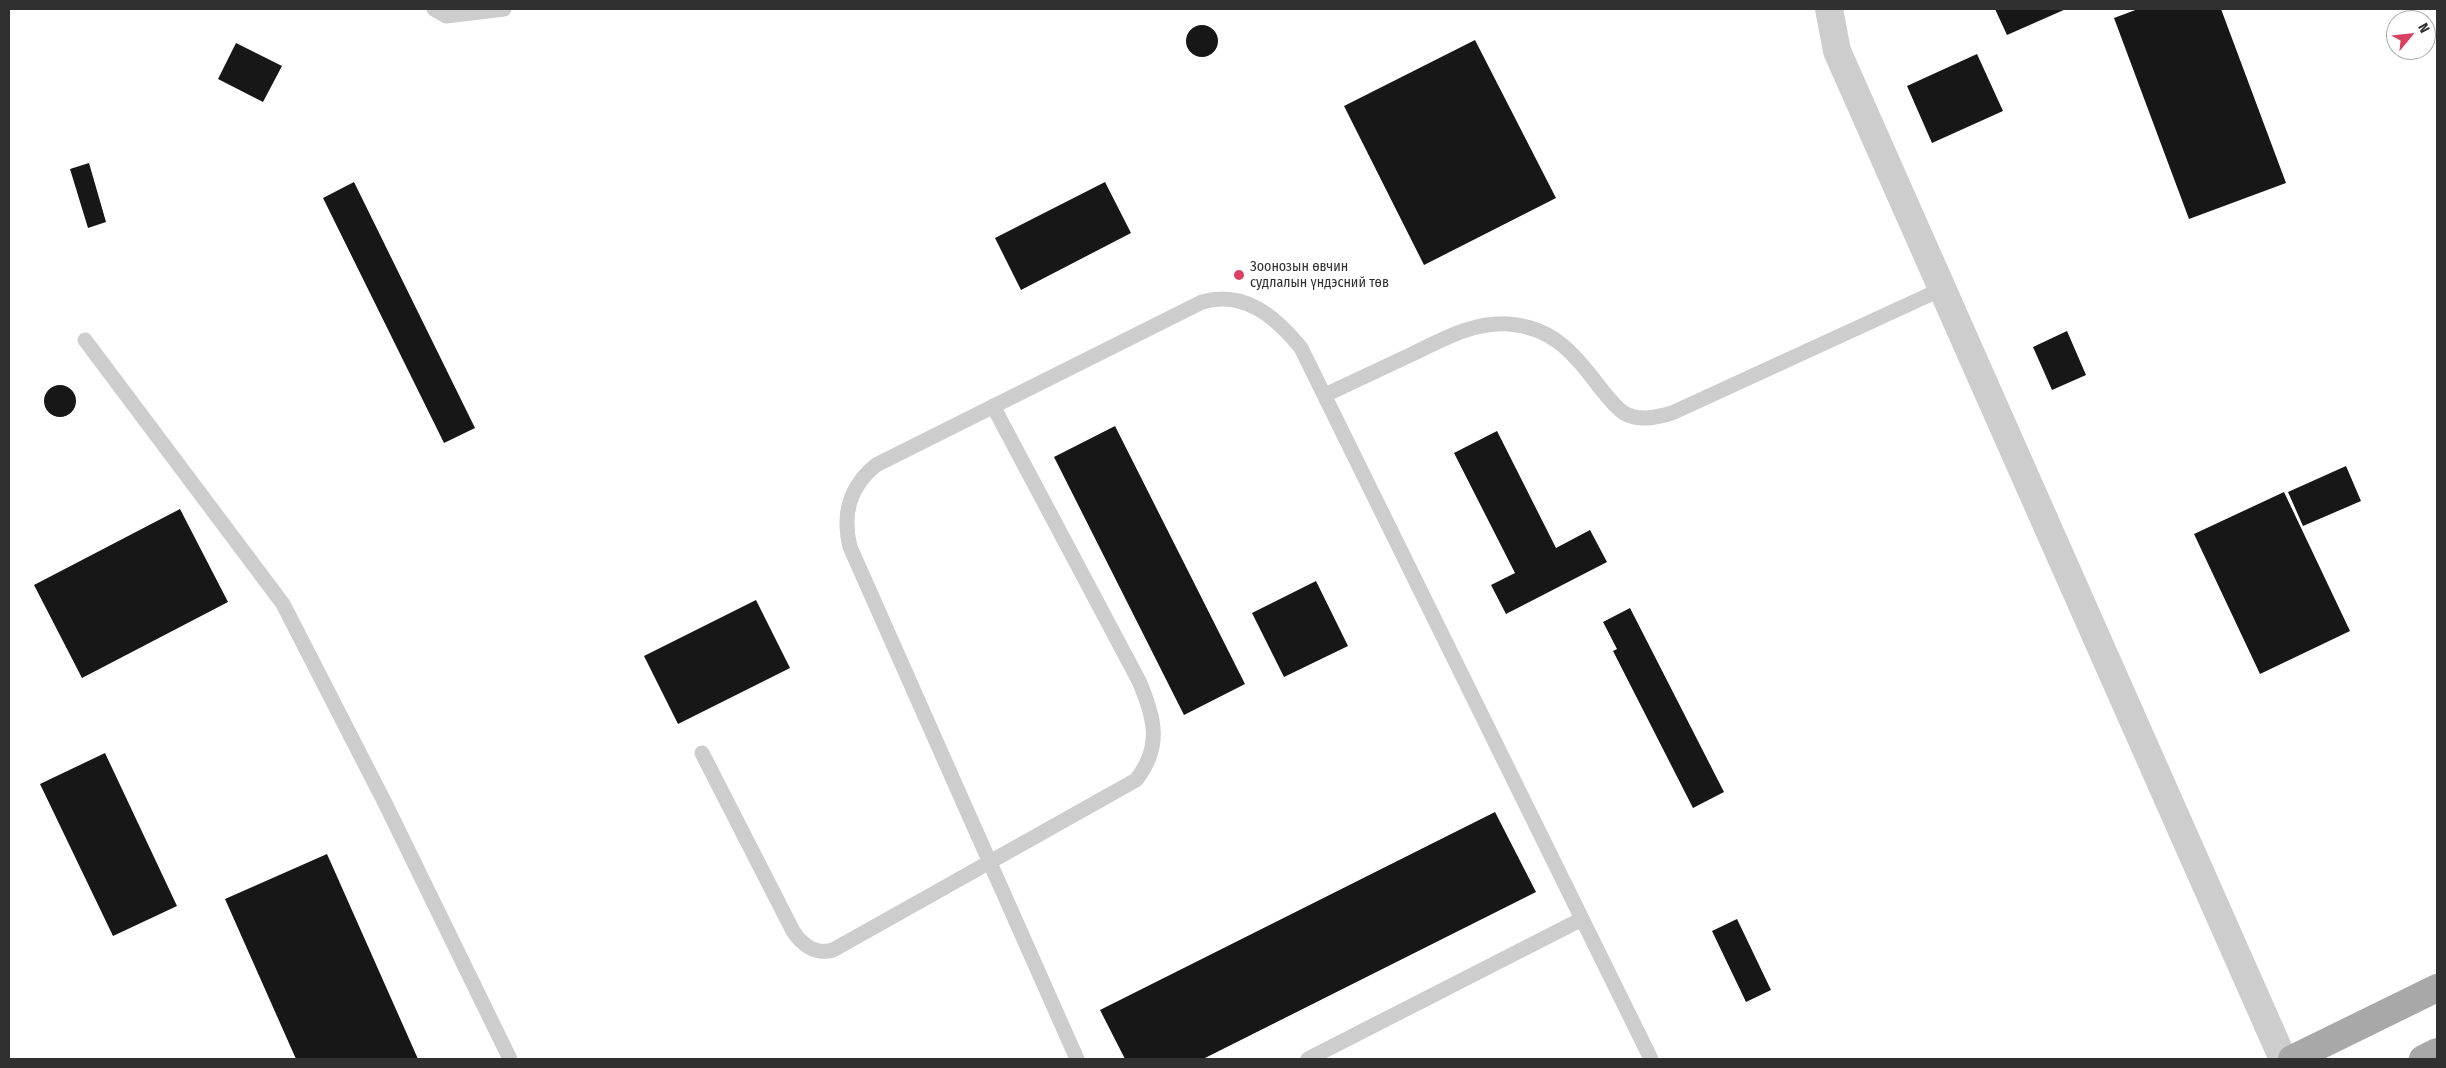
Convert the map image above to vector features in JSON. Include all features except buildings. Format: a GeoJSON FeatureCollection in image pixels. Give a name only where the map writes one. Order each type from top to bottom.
{"type":"FeatureCollection","features":[{"type":"Feature","properties":{"kind":"main road"},"geometry":{"type":"LineString","coordinates":[[2292,1059],[2437,988]]}},
{"type":"Feature","properties":{"kind":"main road"},"geometry":{"type":"LineString","coordinates":[[2423,1059],[2437,1052]]}},
{"type":"Feature","properties":{"kind":"street"},"geometry":{"type":"LineString","coordinates":[[1820,9],[2283,1059]]}},
{"type":"Feature","properties":{"kind":"street"},"geometry":{"type":"LineString","coordinates":[[1829,9],[1838,51]]}},
{"type":"Feature","properties":{"kind":"lane"},"geometry":{"type":"LineString","coordinates":[[434,9],[446,16],[504,9]]}},
{"type":"Feature","properties":{"kind":"lane"},"geometry":{"type":"LineString","coordinates":[[1325,395],[1449,337],[1490,325],[1507,324],[1528,327],[1548,335],[1566,346],[1607,396],[1624,413],[1637,417],[1657,417],[1672,413],[1942,289]]}},
{"type":"Feature","properties":{"kind":"lane"},"geometry":{"type":"LineString","coordinates":[[1077,1059],[850,547],[846,515],[852,492],[862,477],[876,465],[1202,302],[1215,298],[1245,302],[1277,321],[1300,348],[1325,395],[1651,1059]]}},
{"type":"Feature","properties":{"kind":"lane"},"geometry":{"type":"LineString","coordinates":[[85,340],[283,604],[380,794],[510,1059]]}},
{"type":"Feature","properties":{"kind":"lane"},"geometry":{"type":"LineString","coordinates":[[702,753],[793,931],[803,944],[816,951],[833,950],[990,864],[1130,784],[1145,766],[1154,734],[1151,710],[1139,681],[993,406]]}},
{"type":"Feature","properties":{"kind":"lane"},"geometry":{"type":"LineString","coordinates":[[1308,1059],[1582,919]]}},
{"type":"Feature","properties":{"kind":"place","name":"Зоонозын өвчин судлалын үндэсний төв"},"geometry":{"type":"Point","coordinates":[1239,275]}}]}
